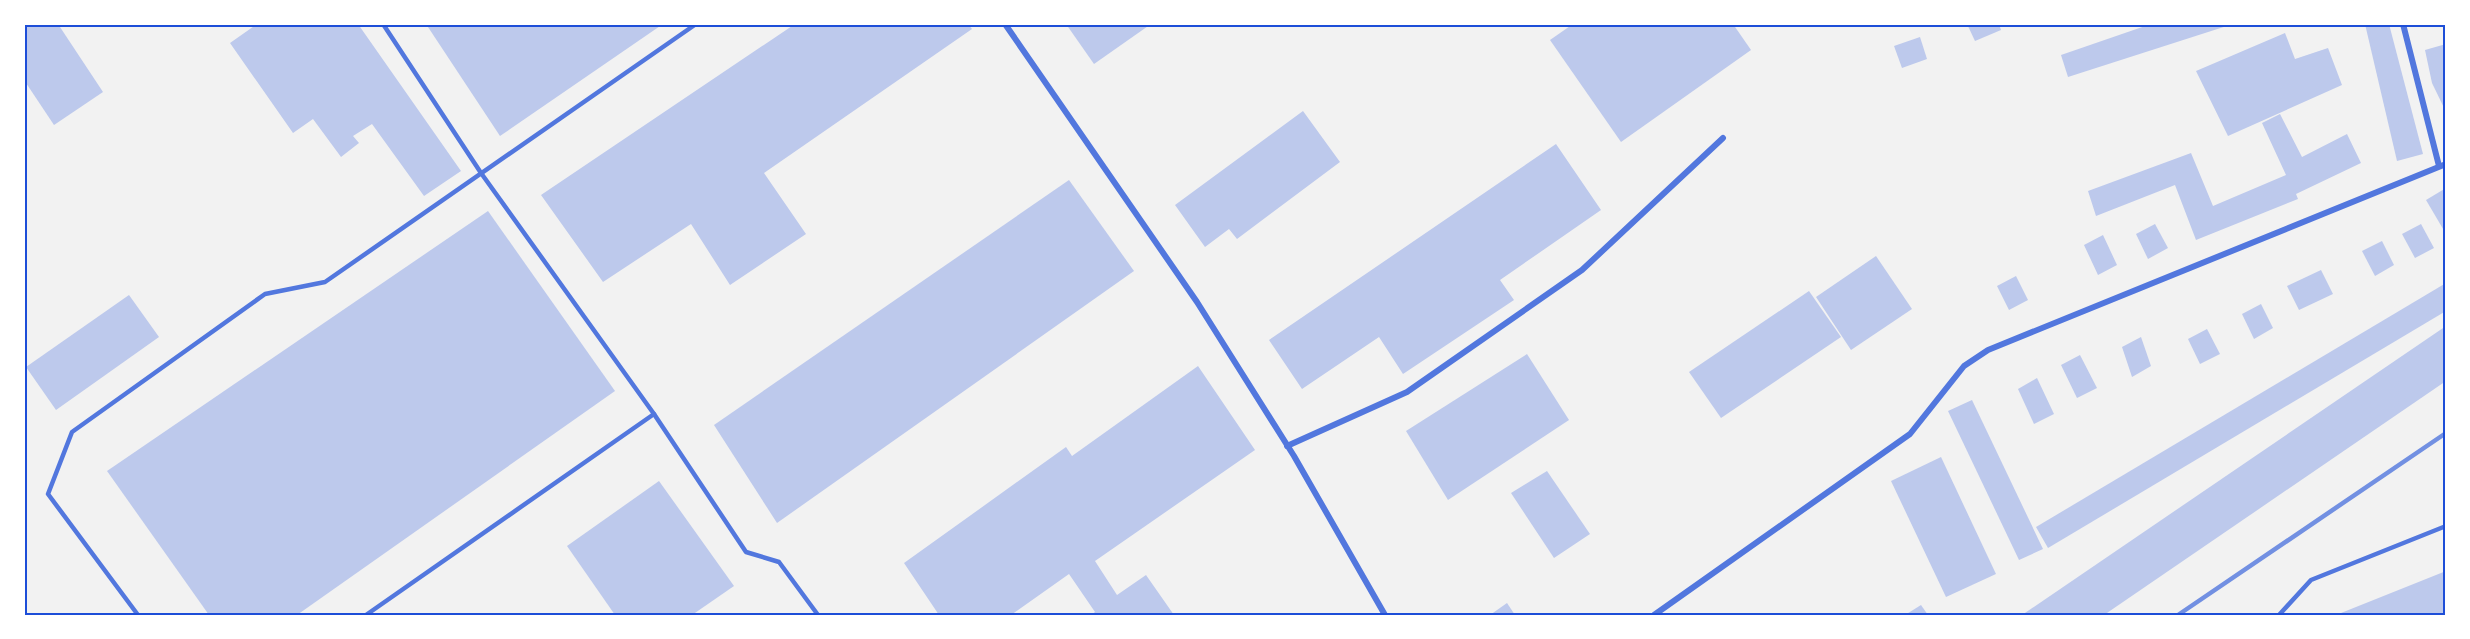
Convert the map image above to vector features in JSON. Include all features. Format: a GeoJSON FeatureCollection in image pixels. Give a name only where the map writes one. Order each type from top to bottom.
{"type":"FeatureCollection","features":[{"type":"Feature","properties":{"kind":"street"},"geometry":{"type":"LineString","coordinates":[[1005,24],[1197,302],[1287,446],[1386,615]]}},
{"type":"Feature","properties":{"kind":"street"},"geometry":{"type":"LineString","coordinates":[[1654,615],[1910,434],[1964,366],[2004,342],[2443,165],[2403,24]]}},
{"type":"Feature","properties":{"kind":"street"},"geometry":{"type":"LineString","coordinates":[[1287,446],[1407,392],[1582,270],[1723,138]]}},
{"type":"Feature","properties":{"kind":"lane"},"geometry":{"type":"LineString","coordinates":[[383,24],[481,173],[654,414],[746,552],[779,562],[818,615]]}},
{"type":"Feature","properties":{"kind":"lane"},"geometry":{"type":"LineString","coordinates":[[138,615],[48,494],[72,432],[265,294],[325,282],[696,24]]}},
{"type":"Feature","properties":{"kind":"lane"},"geometry":{"type":"LineString","coordinates":[[366,615],[654,414]]}},
{"type":"Feature","properties":{"kind":"lane"},"geometry":{"type":"LineString","coordinates":[[2279,615],[2312,580],[2446,526]]}},
{"type":"Feature","properties":{"kind":"building"},"geometry":{"type":"Polygon","coordinates":[[[24,24],[58,24],[103,92],[54,125],[24,80],[24,24]]]}},
{"type":"Feature","properties":{"kind":"building"},"geometry":{"type":"Polygon","coordinates":[[[257,24],[358,24],[461,171],[424,196],[372,124],[353,136],[359,143],[341,157],[313,119],[293,133],[230,43],[257,24]]]}},
{"type":"Feature","properties":{"kind":"building"},"geometry":{"type":"Polygon","coordinates":[[[426,24],[663,24],[500,136],[426,24]]]}},
{"type":"Feature","properties":{"kind":"building"},"geometry":{"type":"Polygon","coordinates":[[[795,24],[968,24],[972,29],[764,173],[806,234],[730,285],[691,224],[603,282],[541,195],[795,24]]]}},
{"type":"Feature","properties":{"kind":"building"},"geometry":{"type":"Polygon","coordinates":[[[1066,24],[1151,24],[1094,64],[1066,24]]]}},
{"type":"Feature","properties":{"kind":"building"},"geometry":{"type":"Polygon","coordinates":[[[1573,24],[1733,24],[1751,50],[1621,142],[1550,40],[1573,24]]]}},
{"type":"Feature","properties":{"kind":"building"},"geometry":{"type":"Polygon","coordinates":[[[1967,24],[1999,24],[2001,30],[1975,41],[1967,24]]]}},
{"type":"Feature","properties":{"kind":"building"},"geometry":{"type":"Polygon","coordinates":[[[2151,24],[2233,24],[2068,77],[2061,55],[2151,24]]]}},
{"type":"Feature","properties":{"kind":"building"},"geometry":{"type":"Polygon","coordinates":[[[2365,24],[2389,24],[2423,154],[2397,161],[2365,24]]]}},
{"type":"Feature","properties":{"kind":"building"},"geometry":{"type":"Polygon","coordinates":[[[2285,33],[2295,59],[2328,48],[2342,85],[2228,136],[2196,71],[2285,33]]]}},
{"type":"Feature","properties":{"kind":"building"},"geometry":{"type":"Polygon","coordinates":[[[1920,37],[1927,59],[1902,68],[1894,46],[1920,37]]]}},
{"type":"Feature","properties":{"kind":"building"},"geometry":{"type":"Polygon","coordinates":[[[2446,44],[2446,112],[2432,83],[2425,50],[2446,44]]]}},
{"type":"Feature","properties":{"kind":"building"},"geometry":{"type":"Polygon","coordinates":[[[1303,111],[1340,162],[1237,239],[1229,229],[1205,247],[1175,205],[1303,111]]]}},
{"type":"Feature","properties":{"kind":"building"},"geometry":{"type":"Polygon","coordinates":[[[2280,114],[2302,157],[2347,134],[2361,163],[2296,194],[2298,199],[2196,240],[2175,185],[2096,216],[2088,191],[2191,153],[2213,206],[2286,175],[2262,123],[2280,114]]]}},
{"type":"Feature","properties":{"kind":"building"},"geometry":{"type":"Polygon","coordinates":[[[1556,144],[1601,210],[1500,280],[1514,300],[1403,374],[1379,337],[1302,389],[1269,340],[1556,144]]]}},
{"type":"Feature","properties":{"kind":"building"},"geometry":{"type":"Polygon","coordinates":[[[1069,180],[1134,271],[777,523],[714,425],[1069,180]]]}},
{"type":"Feature","properties":{"kind":"building"},"geometry":{"type":"Polygon","coordinates":[[[2446,188],[2446,234],[2426,200],[2446,188]]]}},
{"type":"Feature","properties":{"kind":"building"},"geometry":{"type":"Polygon","coordinates":[[[488,211],[615,391],[297,615],[209,615],[107,471],[488,211]]]}},
{"type":"Feature","properties":{"kind":"building"},"geometry":{"type":"Polygon","coordinates":[[[2155,224],[2168,248],[2148,259],[2136,234],[2155,224]]]}},
{"type":"Feature","properties":{"kind":"building"},"geometry":{"type":"Polygon","coordinates":[[[2421,224],[2434,248],[2415,258],[2402,234],[2421,224]]]}},
{"type":"Feature","properties":{"kind":"building"},"geometry":{"type":"Polygon","coordinates":[[[2103,235],[2117,265],[2098,275],[2084,245],[2103,235]]]}},
{"type":"Feature","properties":{"kind":"building"},"geometry":{"type":"Polygon","coordinates":[[[2382,241],[2394,265],[2375,276],[2362,251],[2382,241]]]}},
{"type":"Feature","properties":{"kind":"building"},"geometry":{"type":"Polygon","coordinates":[[[1876,256],[1912,309],[1851,350],[1816,297],[1876,256]]]}},
{"type":"Feature","properties":{"kind":"building"},"geometry":{"type":"Polygon","coordinates":[[[2321,270],[2333,294],[2299,310],[2287,286],[2321,270]]]}},
{"type":"Feature","properties":{"kind":"building"},"geometry":{"type":"Polygon","coordinates":[[[2016,276],[2028,300],[2009,310],[1997,286],[2016,276]]]}},
{"type":"Feature","properties":{"kind":"building"},"geometry":{"type":"Polygon","coordinates":[[[2446,283],[2446,311],[2048,548],[2036,527],[2446,283]]]}},
{"type":"Feature","properties":{"kind":"building"},"geometry":{"type":"Polygon","coordinates":[[[1809,291],[1841,337],[1721,418],[1689,372],[1809,291]]]}},
{"type":"Feature","properties":{"kind":"building"},"geometry":{"type":"Polygon","coordinates":[[[129,295],[159,337],[56,410],[26,367],[129,295]]]}},
{"type":"Feature","properties":{"kind":"building"},"geometry":{"type":"Polygon","coordinates":[[[2261,304],[2273,328],[2254,339],[2242,314],[2261,304]]]}},
{"type":"Feature","properties":{"kind":"building"},"geometry":{"type":"Polygon","coordinates":[[[2446,326],[2446,381],[2104,615],[2022,615],[2446,326]]]}},
{"type":"Feature","properties":{"kind":"building"},"geometry":{"type":"Polygon","coordinates":[[[2207,329],[2220,354],[2200,364],[2188,339],[2207,329]]]}},
{"type":"Feature","properties":{"kind":"building"},"geometry":{"type":"Polygon","coordinates":[[[2141,337],[2151,366],[2132,377],[2122,347],[2141,337]]]}},
{"type":"Feature","properties":{"kind":"building"},"geometry":{"type":"Polygon","coordinates":[[[1527,354],[1569,420],[1448,500],[1406,431],[1527,354]]]}},
{"type":"Feature","properties":{"kind":"building"},"geometry":{"type":"Polygon","coordinates":[[[2080,355],[2097,388],[2077,398],[2061,365],[2080,355]]]}},
{"type":"Feature","properties":{"kind":"building"},"geometry":{"type":"Polygon","coordinates":[[[1198,366],[1255,450],[1095,561],[1117,595],[1146,575],[1174,615],[1091,615],[1095,612],[1069,574],[1011,615],[939,615],[904,563],[1066,447],[1072,456],[1198,366]]]}},
{"type":"Feature","properties":{"kind":"building"},"geometry":{"type":"Polygon","coordinates":[[[2037,378],[2054,414],[2034,424],[2018,389],[2037,378]]]}},
{"type":"Feature","properties":{"kind":"building"},"geometry":{"type":"Polygon","coordinates":[[[1972,400],[2043,549],[2019,560],[1948,411],[1972,400]]]}},
{"type":"Feature","properties":{"kind":"building"},"geometry":{"type":"Polygon","coordinates":[[[1941,457],[1996,574],[1946,597],[1891,481],[1941,457]]]}},
{"type":"Feature","properties":{"kind":"building"},"geometry":{"type":"Polygon","coordinates":[[[1547,471],[1590,534],[1554,558],[1511,493],[1547,471]]]}},
{"type":"Feature","properties":{"kind":"building"},"geometry":{"type":"Polygon","coordinates":[[[659,481],[734,586],[692,615],[615,615],[567,546],[659,481]]]}},
{"type":"Feature","properties":{"kind":"building"},"geometry":{"type":"Polygon","coordinates":[[[2446,571],[2446,615],[2336,615],[2446,571]]]}},
{"type":"Feature","properties":{"kind":"building"},"geometry":{"type":"Polygon","coordinates":[[[1507,603],[1515,615],[1490,615],[1507,603]]]}},
{"type":"Feature","properties":{"kind":"building"},"geometry":{"type":"Polygon","coordinates":[[[1921,605],[1928,615],[1905,615],[1921,605]]]}},
{"type":"Feature","properties":{"kind":"railway"},"geometry":{"type":"LineString","coordinates":[[2178,615],[2446,433]]}}]}
